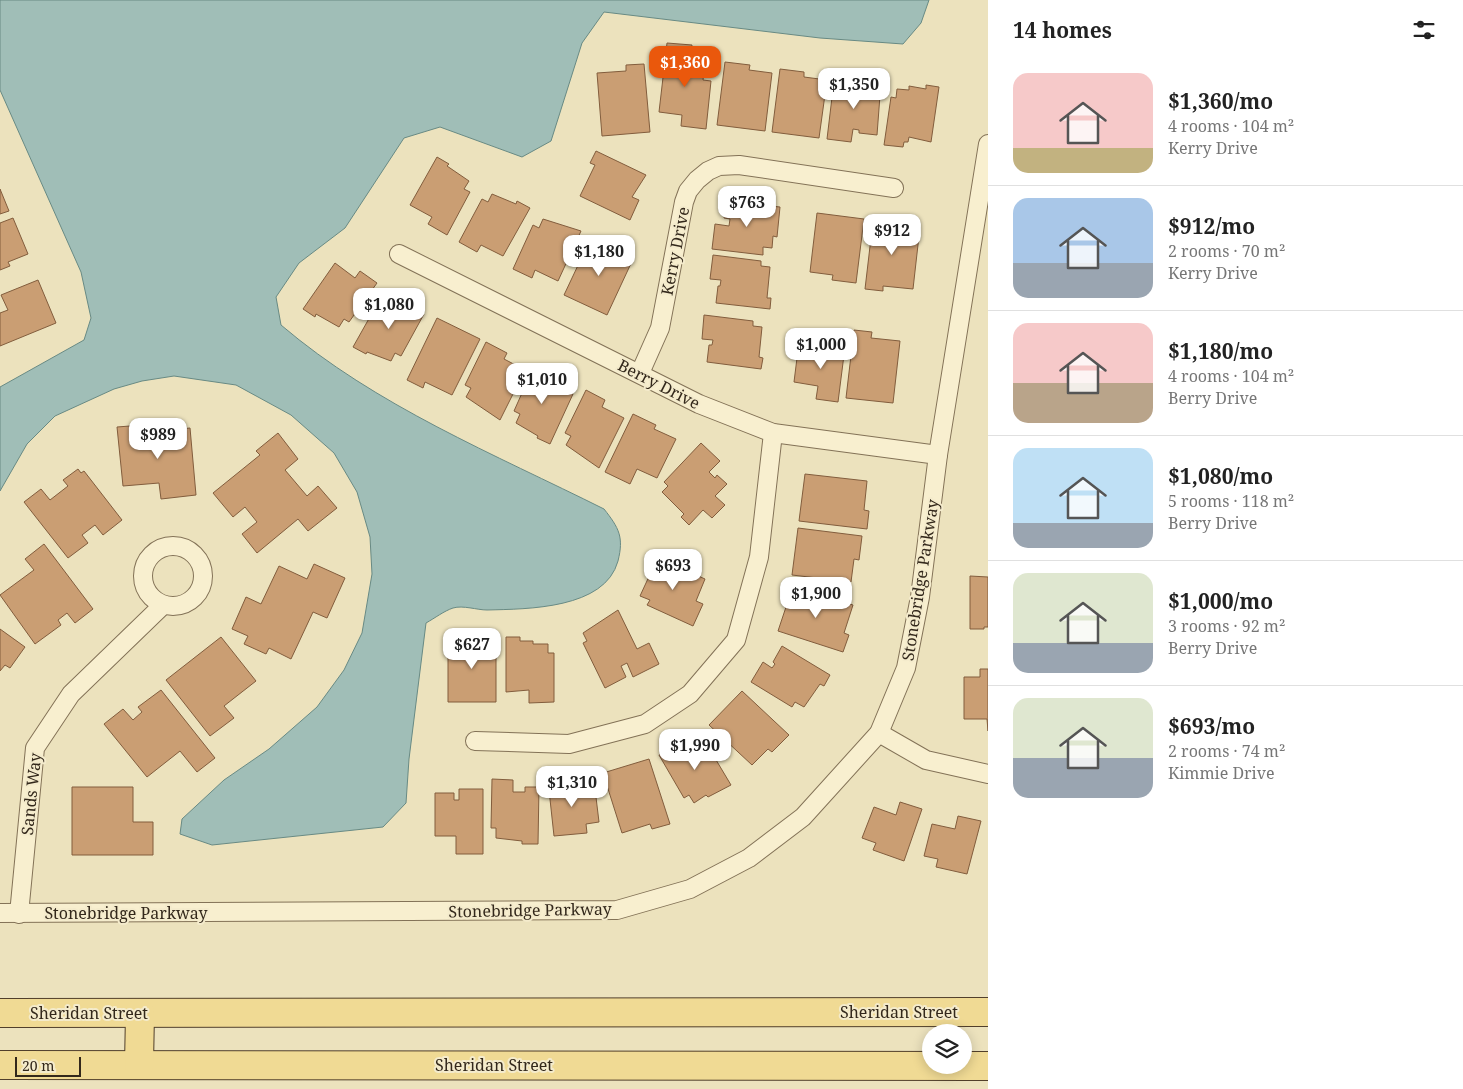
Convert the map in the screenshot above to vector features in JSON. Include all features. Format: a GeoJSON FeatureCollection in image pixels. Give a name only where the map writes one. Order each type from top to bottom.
{"type":"FeatureCollection","features":[{"type":"Feature","properties":{"kind":"main road","name":"Sheridan Street"},"geometry":{"type":"LineString","coordinates":[[0,1012],[988,1012]]}},
{"type":"Feature","properties":{"kind":"main road"},"geometry":{"type":"LineString","coordinates":[[139,1065],[140,1013]]}},
{"type":"Feature","properties":{"kind":"main road","name":"Sheridan Street"},"geometry":{"type":"LineString","coordinates":[[0,1065],[988,1066]]}},
{"type":"Feature","properties":{"kind":"street","name":"Stonebridge Parkway"},"geometry":{"type":"LineString","coordinates":[[0,912],[19,914],[617,910],[690,890],[749,858],[803,817],[878,733],[906,668],[920,597],[938,455],[979,249],[988,144]]}},
{"type":"Feature","properties":{"kind":"street","name":"Kerry Drive"},"geometry":{"type":"LineString","coordinates":[[640,373],[660,328],[684,202],[697,180],[708,171],[719,166],[739,165],[894,188]]}},
{"type":"Feature","properties":{"kind":"street","name":"Berry Drive"},"geometry":{"type":"LineString","coordinates":[[399,254],[557,334],[640,373],[698,404],[773,433],[938,455]]}},
{"type":"Feature","properties":{"kind":"street"},"geometry":{"type":"LineString","coordinates":[[475,741],[569,744],[645,724],[690,694],[736,640],[759,557],[773,433]]}},
{"type":"Feature","properties":{"kind":"street","name":"Sands Way"},"geometry":{"type":"LineString","coordinates":[[19,914],[35,748],[71,694],[163,605]]}},
{"type":"Feature","properties":{"kind":"street"},"geometry":{"type":"LineString","coordinates":[[878,733],[926,760],[988,774]]}},
{"type":"Feature","properties":{"kind":"water"},"geometry":{"type":"Polygon","coordinates":[[[0,0],[929,0],[921,23],[903,44],[820,38],[604,12],[582,43],[551,141],[522,157],[440,127],[404,138],[345,228],[299,263],[276,297],[281,325],[318,354],[396,404],[437,427],[604,509],[619,533],[620,553],[618,561],[610,577],[598,589],[582,597],[563,603],[523,609],[487,610],[457,607],[426,623],[409,759],[406,803],[383,827],[212,845],[180,834],[182,819],[224,780],[269,749],[317,707],[344,670],[362,633],[372,574],[370,537],[357,492],[334,453],[291,415],[236,385],[174,376],[142,381],[114,389],[55,416],[27,444],[0,491],[0,387],[84,340],[91,318],[81,272],[0,90],[0,0]]]}},
{"type":"Feature","properties":{"kind":"building"},"geometry":{"type":"Polygon","coordinates":[[[667,43],[692,45],[690,63],[694,63],[694,69],[704,70],[703,80],[711,81],[706,129],[681,126],[682,115],[659,112],[667,43]]]}},
{"type":"Feature","properties":{"kind":"building"},"geometry":{"type":"Polygon","coordinates":[[[725,62],[750,65],[749,70],[772,73],[765,131],[717,125],[725,62]]]}},
{"type":"Feature","properties":{"kind":"building"},"geometry":{"type":"Polygon","coordinates":[[[644,64],[650,132],[602,136],[597,73],[626,71],[626,65],[644,64]]]}},
{"type":"Feature","properties":{"kind":"building"},"geometry":{"type":"Polygon","coordinates":[[[780,69],[804,72],[804,77],[827,80],[819,138],[772,132],[780,69]]]}},
{"type":"Feature","properties":{"kind":"building"},"geometry":{"type":"Polygon","coordinates":[[[870,80],[881,82],[877,135],[859,133],[859,130],[853,129],[851,142],[827,139],[833,89],[839,90],[840,81],[869,85],[870,80]]]}},
{"type":"Feature","properties":{"kind":"building"},"geometry":{"type":"Polygon","coordinates":[[[926,85],[939,87],[931,142],[909,137],[908,142],[904,142],[903,147],[884,145],[891,97],[896,98],[897,89],[909,90],[909,86],[926,89],[926,85]]]}},
{"type":"Feature","properties":{"kind":"building"},"geometry":{"type":"Polygon","coordinates":[[[596,151],[646,175],[632,197],[639,200],[630,220],[580,196],[595,165],[590,163],[596,151]]]}},
{"type":"Feature","properties":{"kind":"building"},"geometry":{"type":"Polygon","coordinates":[[[437,157],[449,164],[447,166],[469,181],[464,189],[470,192],[447,235],[428,224],[432,217],[410,205],[437,157]]]}},
{"type":"Feature","properties":{"kind":"building"},"geometry":{"type":"Polygon","coordinates":[[[0,189],[9,211],[0,214],[0,189]]]}},
{"type":"Feature","properties":{"kind":"building"},"geometry":{"type":"Polygon","coordinates":[[[492,194],[516,204],[517,201],[530,208],[503,256],[481,245],[477,252],[459,242],[482,199],[488,202],[492,194]]]}},
{"type":"Feature","properties":{"kind":"building"},"geometry":{"type":"Polygon","coordinates":[[[726,201],[780,207],[777,237],[773,236],[772,248],[763,247],[763,255],[712,249],[715,224],[729,226],[730,219],[724,218],[726,201]]]}},
{"type":"Feature","properties":{"kind":"building"},"geometry":{"type":"Polygon","coordinates":[[[817,213],[864,219],[856,283],[832,280],[833,275],[810,272],[817,213]]]}},
{"type":"Feature","properties":{"kind":"building"},"geometry":{"type":"Polygon","coordinates":[[[13,218],[28,254],[8,262],[10,266],[0,270],[0,223],[13,218]]]}},
{"type":"Feature","properties":{"kind":"building"},"geometry":{"type":"Polygon","coordinates":[[[543,219],[581,231],[558,281],[535,270],[532,278],[513,269],[533,225],[539,228],[543,219]]]}},
{"type":"Feature","properties":{"kind":"building"},"geometry":{"type":"Polygon","coordinates":[[[873,221],[920,227],[913,289],[883,286],[883,291],[865,289],[873,221]]]}},
{"type":"Feature","properties":{"kind":"building"},"geometry":{"type":"Polygon","coordinates":[[[589,242],[610,252],[612,247],[634,257],[607,315],[564,295],[589,242]]]}},
{"type":"Feature","properties":{"kind":"building"},"geometry":{"type":"Polygon","coordinates":[[[713,255],[761,261],[761,266],[770,267],[767,298],[771,298],[770,309],[716,303],[718,286],[720,286],[721,280],[710,279],[713,255]]]}},
{"type":"Feature","properties":{"kind":"building"},"geometry":{"type":"Polygon","coordinates":[[[335,263],[355,278],[360,271],[377,283],[349,322],[344,319],[339,327],[316,314],[315,317],[303,309],[335,263]]]}},
{"type":"Feature","properties":{"kind":"building"},"geometry":{"type":"Polygon","coordinates":[[[38,280],[56,323],[0,346],[0,313],[8,310],[1,295],[38,280]]]}},
{"type":"Feature","properties":{"kind":"building"},"geometry":{"type":"Polygon","coordinates":[[[380,299],[402,310],[405,303],[424,314],[401,356],[395,353],[391,361],[367,352],[366,354],[353,347],[380,299]]]}},
{"type":"Feature","properties":{"kind":"building"},"geometry":{"type":"Polygon","coordinates":[[[704,315],[753,321],[753,326],[762,327],[759,357],[763,358],[761,369],[707,362],[709,345],[712,345],[713,340],[702,339],[704,315]]]}},
{"type":"Feature","properties":{"kind":"building"},"geometry":{"type":"Polygon","coordinates":[[[437,318],[480,339],[452,395],[425,382],[423,388],[407,380],[437,318]]]}},
{"type":"Feature","properties":{"kind":"building"},"geometry":{"type":"Polygon","coordinates":[[[854,330],[872,332],[871,338],[900,341],[893,403],[846,398],[854,330]]]}},
{"type":"Feature","properties":{"kind":"building"},"geometry":{"type":"Polygon","coordinates":[[[486,342],[507,353],[504,359],[525,370],[500,420],[466,397],[471,388],[465,385],[486,342]]]}},
{"type":"Feature","properties":{"kind":"building"},"geometry":{"type":"Polygon","coordinates":[[[811,342],[845,347],[838,402],[816,399],[818,386],[794,382],[798,350],[810,351],[811,342]]]}},
{"type":"Feature","properties":{"kind":"building"},"geometry":{"type":"Polygon","coordinates":[[[534,366],[556,377],[553,385],[573,394],[550,444],[537,438],[538,436],[516,423],[520,414],[514,411],[534,366]]]}},
{"type":"Feature","properties":{"kind":"building"},"geometry":{"type":"Polygon","coordinates":[[[586,390],[605,400],[602,407],[624,418],[599,468],[566,445],[571,436],[565,433],[586,390]]]}},
{"type":"Feature","properties":{"kind":"building"},"geometry":{"type":"Polygon","coordinates":[[[633,414],[656,425],[654,429],[676,439],[657,478],[637,469],[630,484],[605,472],[633,414]]]}},
{"type":"Feature","properties":{"kind":"building"},"geometry":{"type":"Polygon","coordinates":[[[143,425],[144,433],[190,428],[196,495],[161,499],[159,483],[123,486],[117,427],[143,425]]]}},
{"type":"Feature","properties":{"kind":"building"},"geometry":{"type":"Polygon","coordinates":[[[278,433],[298,459],[285,470],[307,496],[318,486],[337,508],[308,531],[298,519],[257,553],[242,534],[257,522],[245,507],[233,517],[213,493],[260,455],[256,451],[278,433]]]}},
{"type":"Feature","properties":{"kind":"building"},"geometry":{"type":"Polygon","coordinates":[[[701,443],[720,461],[709,472],[715,478],[717,475],[727,484],[715,496],[725,505],[712,518],[703,510],[689,525],[681,517],[684,514],[662,492],[668,486],[664,482],[701,443]]]}},
{"type":"Feature","properties":{"kind":"building"},"geometry":{"type":"Polygon","coordinates":[[[78,469],[81,473],[84,471],[122,520],[103,535],[95,525],[82,535],[88,543],[68,558],[24,502],[41,489],[50,500],[68,486],[63,480],[78,469]]]}},
{"type":"Feature","properties":{"kind":"building"},"geometry":{"type":"Polygon","coordinates":[[[805,474],[867,481],[864,510],[869,511],[867,529],[799,521],[805,474]]]}},
{"type":"Feature","properties":{"kind":"building"},"geometry":{"type":"Polygon","coordinates":[[[798,528],[862,536],[859,560],[854,559],[851,582],[792,575],[798,528]]]}},
{"type":"Feature","properties":{"kind":"building"},"geometry":{"type":"Polygon","coordinates":[[[44,544],[93,609],[75,623],[67,613],[58,620],[61,625],[35,644],[0,595],[34,570],[25,559],[44,544]]]}},
{"type":"Feature","properties":{"kind":"building"},"geometry":{"type":"Polygon","coordinates":[[[654,556],[705,579],[696,601],[703,604],[693,626],[647,605],[650,600],[640,596],[652,570],[648,568],[654,556]]]}},
{"type":"Feature","properties":{"kind":"building"},"geometry":{"type":"Polygon","coordinates":[[[314,564],[345,578],[327,618],[313,612],[291,659],[269,648],[266,654],[244,644],[248,636],[232,629],[246,597],[261,604],[279,566],[307,579],[314,564]]]}},
{"type":"Feature","properties":{"kind":"building"},"geometry":{"type":"Polygon","coordinates":[[[970,576],[988,577],[988,627],[984,627],[984,629],[970,629],[970,576]]]}},
{"type":"Feature","properties":{"kind":"building"},"geometry":{"type":"Polygon","coordinates":[[[793,586],[853,605],[844,633],[849,635],[843,652],[778,631],[793,586]]]}},
{"type":"Feature","properties":{"kind":"building"},"geometry":{"type":"Polygon","coordinates":[[[618,610],[637,649],[649,643],[659,664],[633,677],[627,663],[621,666],[626,677],[605,688],[583,643],[587,641],[583,633],[618,610]]]}},
{"type":"Feature","properties":{"kind":"building"},"geometry":{"type":"Polygon","coordinates":[[[0,629],[25,647],[10,668],[5,665],[0,671],[0,629]]]}},
{"type":"Feature","properties":{"kind":"building"},"geometry":{"type":"Polygon","coordinates":[[[478,634],[496,634],[496,702],[448,702],[448,639],[478,639],[478,634]]]}},
{"type":"Feature","properties":{"kind":"building"},"geometry":{"type":"Polygon","coordinates":[[[221,637],[256,681],[224,706],[234,718],[210,736],[166,680],[221,637]]]}},
{"type":"Feature","properties":{"kind":"building"},"geometry":{"type":"Polygon","coordinates":[[[506,637],[520,637],[520,641],[533,641],[533,644],[548,644],[548,653],[554,653],[554,702],[529,703],[529,690],[506,692],[506,637]]]}},
{"type":"Feature","properties":{"kind":"building"},"geometry":{"type":"Polygon","coordinates":[[[782,646],[830,675],[824,686],[820,684],[804,707],[795,702],[792,707],[751,682],[763,662],[772,668],[775,664],[773,662],[782,646]]]}},
{"type":"Feature","properties":{"kind":"building"},"geometry":{"type":"Polygon","coordinates":[[[980,669],[988,669],[988,731],[987,719],[964,719],[964,677],[980,677],[980,669]]]}},
{"type":"Feature","properties":{"kind":"building"},"geometry":{"type":"Polygon","coordinates":[[[161,690],[215,758],[197,772],[180,751],[147,777],[104,724],[123,709],[133,720],[142,712],[138,707],[161,690]]]}},
{"type":"Feature","properties":{"kind":"building"},"geometry":{"type":"Polygon","coordinates":[[[742,691],[789,735],[772,752],[768,749],[752,765],[709,725],[742,691]]]}},
{"type":"Feature","properties":{"kind":"building"},"geometry":{"type":"Polygon","coordinates":[[[703,738],[731,785],[708,797],[706,795],[694,803],[689,795],[684,798],[659,755],[679,743],[686,754],[696,749],[693,744],[703,738]]]}},
{"type":"Feature","properties":{"kind":"building"},"geometry":{"type":"Polygon","coordinates":[[[649,759],[670,824],[652,829],[650,824],[622,833],[603,773],[649,759]]]}},
{"type":"Feature","properties":{"kind":"building"},"geometry":{"type":"Polygon","coordinates":[[[573,778],[574,791],[595,789],[599,822],[586,824],[587,833],[554,836],[548,781],[573,778]]]}},
{"type":"Feature","properties":{"kind":"building"},"geometry":{"type":"Polygon","coordinates":[[[492,779],[513,780],[513,792],[525,792],[525,787],[539,787],[538,844],[522,844],[522,841],[496,838],[496,828],[491,828],[492,779]]]}},
{"type":"Feature","properties":{"kind":"building"},"geometry":{"type":"Polygon","coordinates":[[[72,787],[133,787],[133,822],[153,822],[153,855],[72,855],[72,787]]]}},
{"type":"Feature","properties":{"kind":"building"},"geometry":{"type":"Polygon","coordinates":[[[459,789],[483,789],[483,854],[456,854],[456,836],[435,836],[435,793],[454,793],[454,800],[459,800],[459,789]]]}},
{"type":"Feature","properties":{"kind":"building"},"geometry":{"type":"Polygon","coordinates":[[[900,802],[922,809],[904,861],[873,850],[876,843],[862,838],[874,807],[896,815],[900,802]]]}},
{"type":"Feature","properties":{"kind":"building"},"geometry":{"type":"Polygon","coordinates":[[[958,816],[981,821],[967,874],[936,867],[938,859],[924,856],[932,824],[955,829],[958,816]]]}}]}
